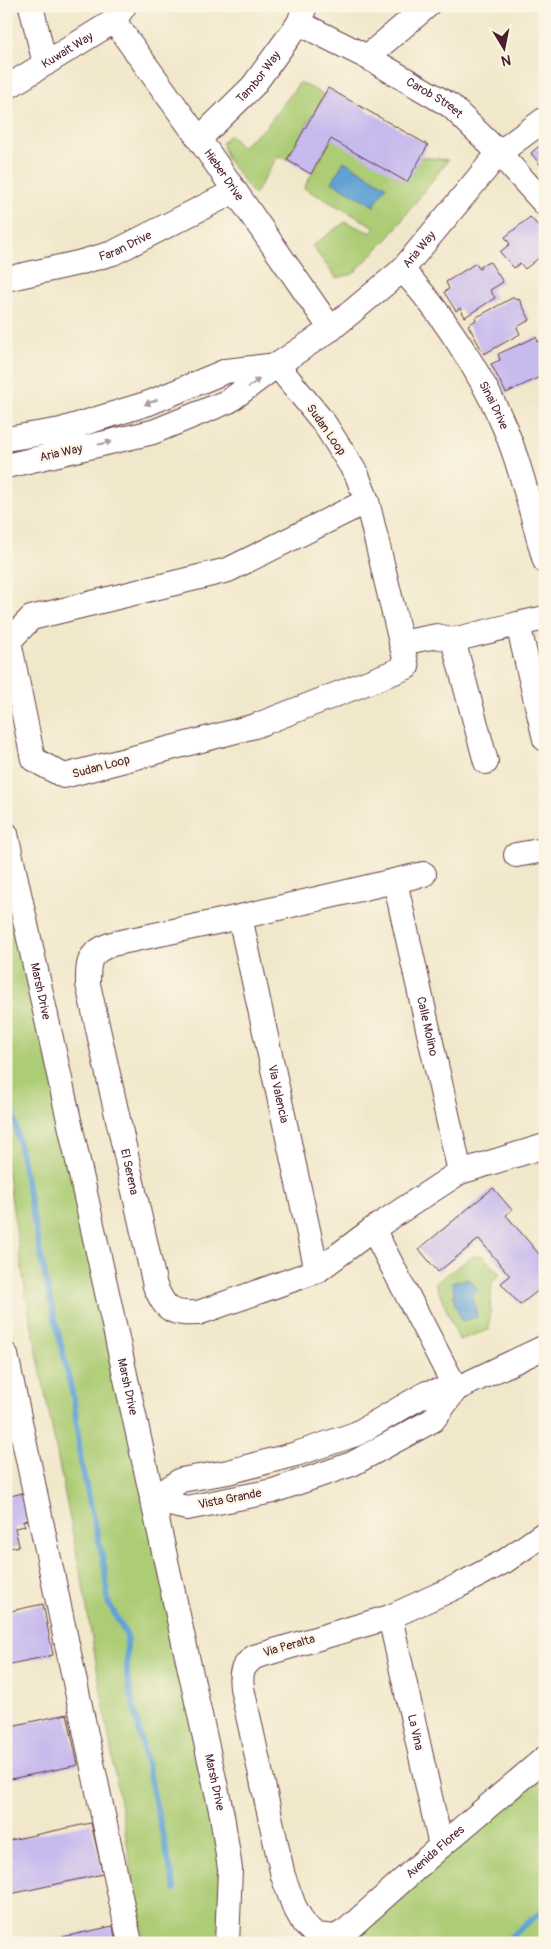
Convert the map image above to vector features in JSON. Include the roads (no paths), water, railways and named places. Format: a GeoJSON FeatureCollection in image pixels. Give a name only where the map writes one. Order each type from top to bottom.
{"type":"FeatureCollection","features":[{"type":"Feature","properties":{"kind":"street"},"geometry":{"type":"LineString","coordinates":[[32,6],[45,64]]}},
{"type":"Feature","properties":{"kind":"street"},"geometry":{"type":"LineString","coordinates":[[367,57],[427,6]]}},
{"type":"Feature","properties":{"kind":"street","name":"Kuwait Way"},"geometry":{"type":"LineString","coordinates":[[6,88],[119,14]]}},
{"type":"Feature","properties":{"kind":"street","name":"Hieber Drive"},"geometry":{"type":"LineString","coordinates":[[119,14],[199,139],[331,329]]}},
{"type":"Feature","properties":{"kind":"street","name":"Carob Street"},"geometry":{"type":"LineString","coordinates":[[302,15],[367,57],[451,106],[499,153],[545,204]]}},
{"type":"Feature","properties":{"kind":"street","name":"Tambor Way"},"geometry":{"type":"LineString","coordinates":[[199,139],[253,86],[302,15]]}},
{"type":"Feature","properties":{"kind":"street","name":"Aria Way"},"geometry":{"type":"LineString","coordinates":[[6,466],[152,432],[229,402],[277,365],[331,329],[402,270],[499,153],[545,119]]}},
{"type":"Feature","properties":{"kind":"street","name":"Faran Drive"},"geometry":{"type":"LineString","coordinates":[[6,279],[113,253],[235,191]]}},
{"type":"Feature","properties":{"kind":"street","name":"Sinai Drive"},"geometry":{"type":"LineString","coordinates":[[402,270],[420,289],[486,390],[504,427],[545,561]]}},
{"type":"Feature","properties":{"kind":"street","name":"Aria Way"},"geometry":{"type":"LineString","coordinates":[[6,439],[61,430],[149,403],[226,371],[277,365]]}},
{"type":"Feature","properties":{"kind":"street","name":"Sudan Loop"},"geometry":{"type":"LineString","coordinates":[[277,365],[324,423],[357,476],[367,501],[407,667],[255,726],[64,776],[33,758],[8,641],[31,618],[228,570],[367,501]]}},
{"type":"Feature","properties":{"kind":"street"},"geometry":{"type":"LineString","coordinates":[[401,643],[437,636],[453,640],[545,618]]}},
{"type":"Feature","properties":{"kind":"street"},"geometry":{"type":"LineString","coordinates":[[518,624],[545,739]]}},
{"type":"Feature","properties":{"kind":"street"},"geometry":{"type":"LineString","coordinates":[[453,640],[486,762]]}},
{"type":"Feature","properties":{"kind":"street","name":"Marsh Drive"},"geometry":{"type":"LineString","coordinates":[[6,834],[222,1815],[230,1869],[227,1943]]}},
{"type":"Feature","properties":{"kind":"street"},"geometry":{"type":"LineString","coordinates":[[516,855],[545,850]]}},
{"type":"Feature","properties":{"kind":"street","name":"El Serena"},"geometry":{"type":"LineString","coordinates":[[424,874],[240,917],[112,944],[98,949],[91,956],[88,970],[90,994],[156,1286],[162,1302],[169,1310],[183,1314],[198,1313],[318,1271],[373,1229],[460,1172],[545,1146]]}},
{"type":"Feature","properties":{"kind":"street","name":"Calle Molino"},"geometry":{"type":"LineString","coordinates":[[395,881],[460,1172]]}},
{"type":"Feature","properties":{"kind":"street","name":"Via Valencia"},"geometry":{"type":"LineString","coordinates":[[240,917],[318,1271]]}},
{"type":"Feature","properties":{"kind":"street"},"geometry":{"type":"LineString","coordinates":[[373,1229],[456,1390]]}},
{"type":"Feature","properties":{"kind":"street","name":"Vista Grande"},"geometry":{"type":"LineString","coordinates":[[152,1500],[187,1508],[273,1491],[352,1464],[433,1420],[456,1390],[545,1348]]}},
{"type":"Feature","properties":{"kind":"street"},"geometry":{"type":"LineString","coordinates":[[6,1355],[130,1943]]}},
{"type":"Feature","properties":{"kind":"street","name":"Via Peralta"},"geometry":{"type":"LineString","coordinates":[[324,1937],[316,1935],[304,1924],[294,1906],[283,1876],[242,1688],[241,1675],[246,1664],[254,1657],[390,1617],[458,1586],[504,1561],[545,1533]]}},
{"type":"Feature","properties":{"kind":"street","name":"La Vina"},"geometry":{"type":"LineString","coordinates":[[390,1617],[441,1846]]}},
{"type":"Feature","properties":{"kind":"street","name":"Avenida Flores"},"geometry":{"type":"LineString","coordinates":[[324,1937],[335,1937],[347,1930],[441,1846],[545,1758]]}},
{"type":"Feature","properties":{"kind":"water"},"geometry":{"type":"Polygon","coordinates":[[[344,161],[386,186],[374,206],[332,182],[344,161]]]}},
{"type":"Feature","properties":{"kind":"water"},"geometry":{"type":"Polygon","coordinates":[[[470,1279],[478,1290],[473,1295],[477,1317],[462,1321],[454,1302],[453,1282],[470,1279]]]}},
{"type":"Feature","properties":{"kind":"waterway"},"geometry":{"type":"LineString","coordinates":[[6,1077],[43,1267],[74,1401],[81,1463],[105,1569],[108,1602],[127,1636],[127,1677],[175,1889]]}},
{"type":"Feature","properties":{"kind":"waterway"},"geometry":{"type":"LineString","coordinates":[[503,1943],[545,1909]]}}]}
